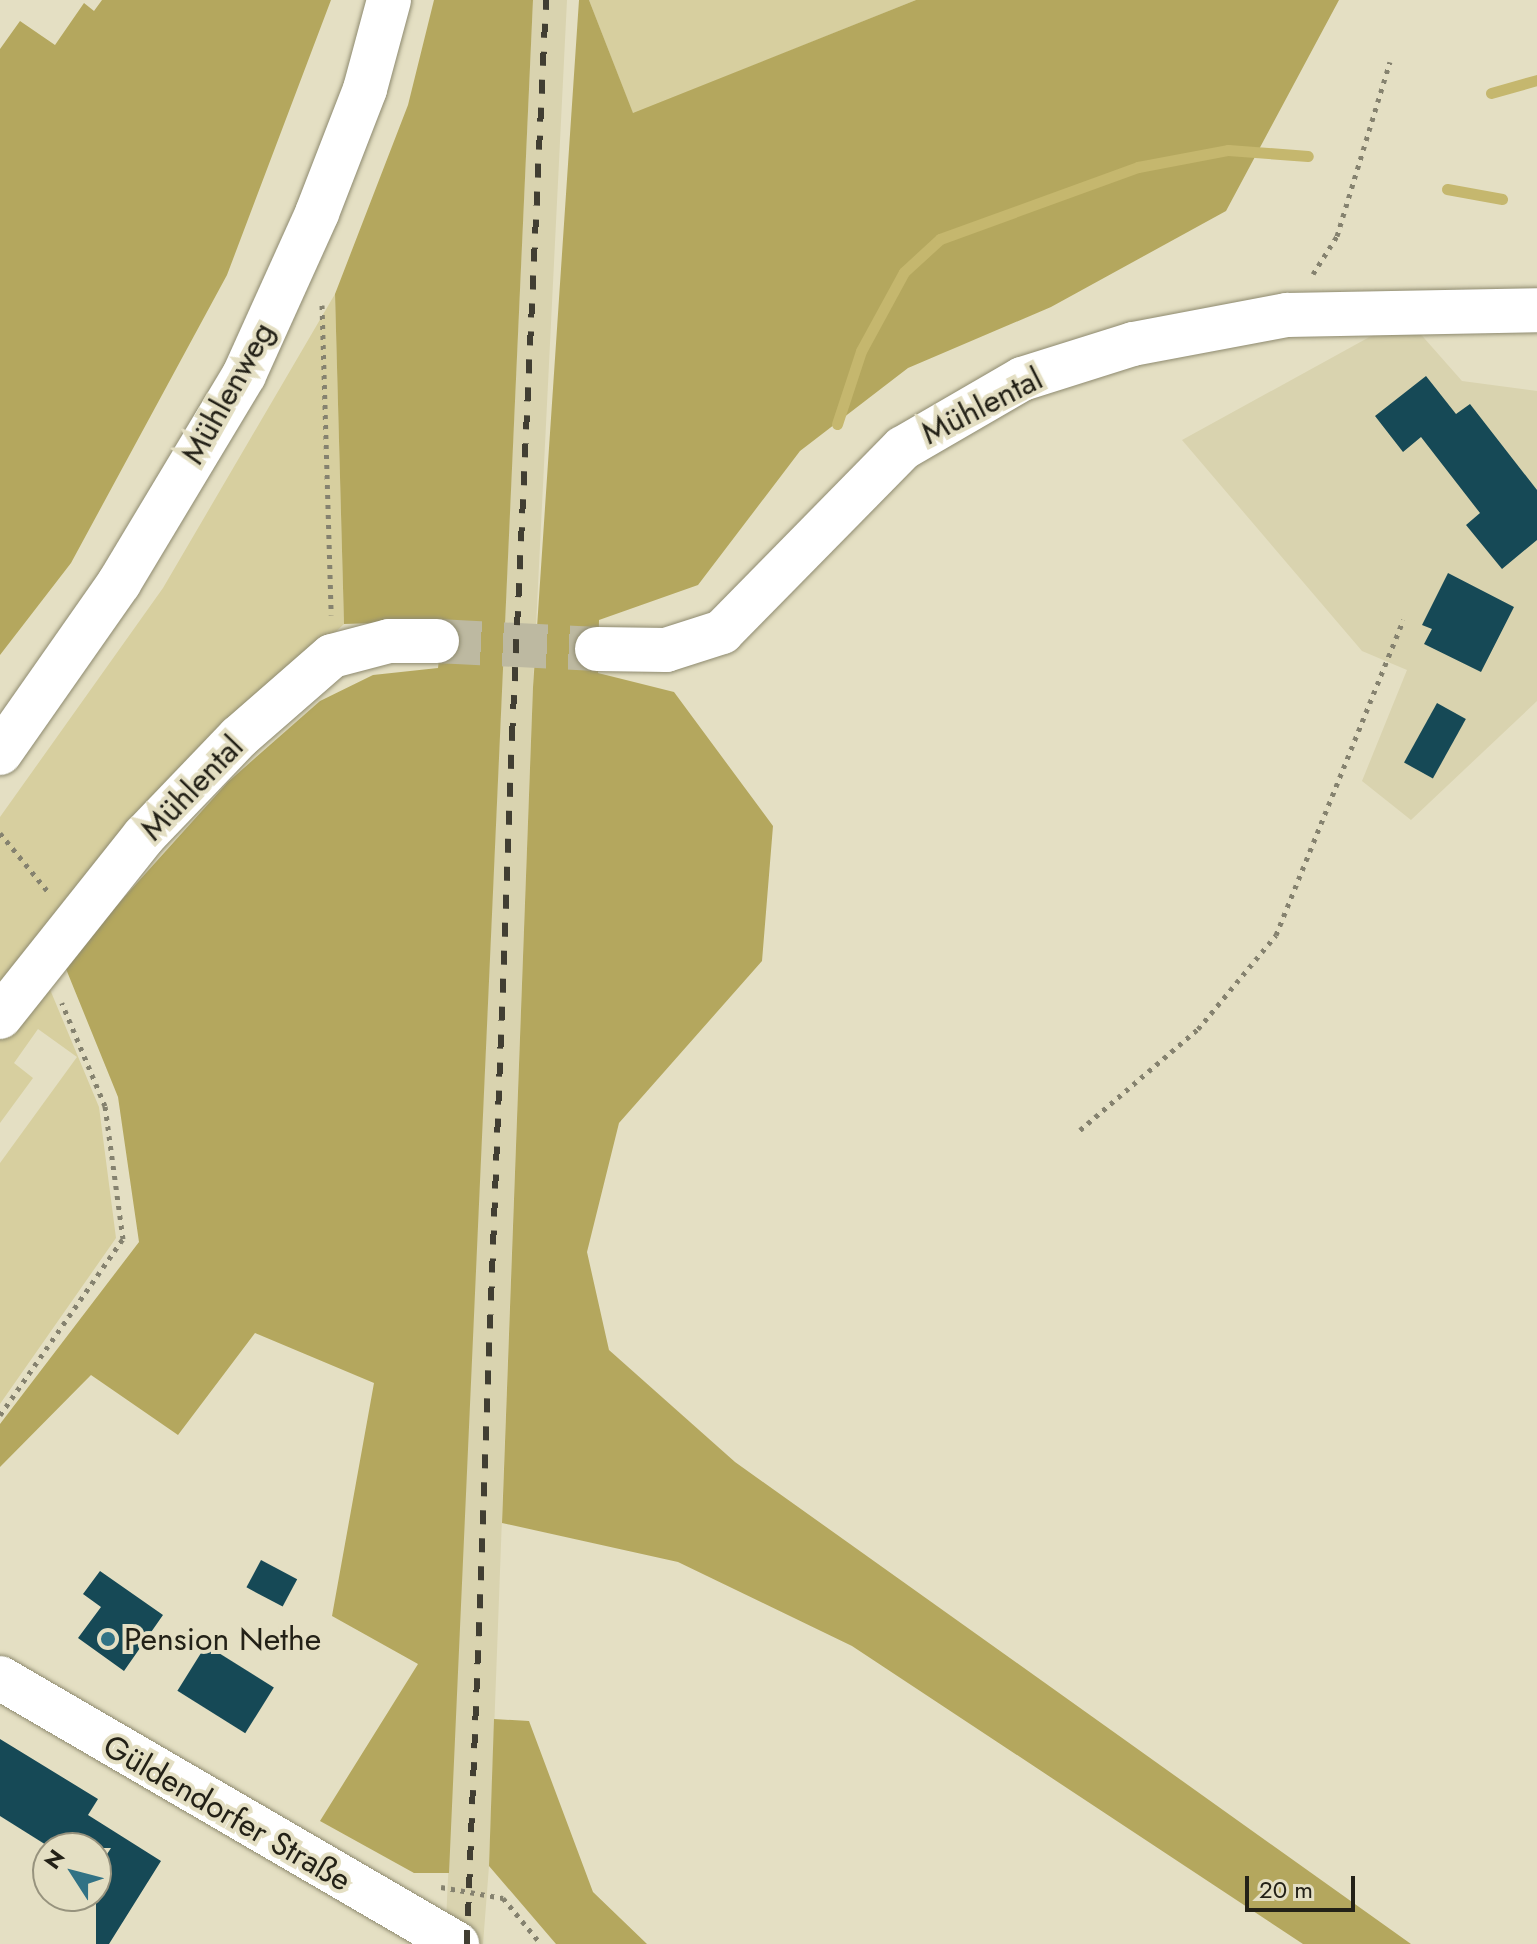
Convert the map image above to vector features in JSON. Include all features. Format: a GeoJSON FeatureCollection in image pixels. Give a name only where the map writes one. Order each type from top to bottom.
{"type":"FeatureCollection","features":[{"type":"Feature","properties":{"kind":"street","name":"Mühlenweg"},"geometry":{"type":"LineString","coordinates":[[2,747],[119,583],[244,375],[323,200],[365,89],[389,0]]}},
{"type":"Feature","properties":{"kind":"street","name":"Mühlental"},"geometry":{"type":"LineString","coordinates":[[597,649],[666,650],[722,632],[903,448],[1022,379],[1133,344],[1287,315],[1537,310]]}},
{"type":"Feature","properties":{"kind":"street","name":"Mühlental"},"geometry":{"type":"LineString","coordinates":[[0,1017],[73,923],[239,737],[332,656],[389,641],[437,641]]}},
{"type":"Feature","properties":{"kind":"street","name":"Güldendorfer Straße"},"geometry":{"type":"LineString","coordinates":[[0,1678],[457,1944]]}},
{"type":"Feature","properties":{"kind":"path"},"geometry":{"type":"LineString","coordinates":[[1287,315],[1337,236],[1390,62]]}},
{"type":"Feature","properties":{"kind":"path"},"geometry":{"type":"LineString","coordinates":[[322,301],[332,656]]}},
{"type":"Feature","properties":{"kind":"path"},"geometry":{"type":"LineString","coordinates":[[1080,1130],[1198,1029],[1276,935],[1403,620]]}},
{"type":"Feature","properties":{"kind":"path"},"geometry":{"type":"LineString","coordinates":[[0,833],[73,923]]}},
{"type":"Feature","properties":{"kind":"path"},"geometry":{"type":"LineString","coordinates":[[0,1415],[123,1239],[105,1106],[44,958]]}},
{"type":"Feature","properties":{"kind":"shaded area"},"geometry":{"type":"Polygon","coordinates":[[[102,0],[331,0],[227,275],[71,563],[0,655],[0,49],[20,21],[55,45],[84,3],[94,11],[102,0]]]}},
{"type":"Feature","properties":{"kind":"shaded area"},"geometry":{"type":"Polygon","coordinates":[[[434,0],[533,0],[449,1873],[414,1873],[320,1821],[418,1664],[332,1616],[374,1383],[255,1333],[178,1435],[91,1375],[0,1467],[0,1424],[139,1242],[118,1097],[64,964],[228,782],[320,701],[373,675],[438,668],[443,621],[344,624],[335,294],[408,105],[434,0]]]}},
{"type":"Feature","properties":{"kind":"shaded area"},"geometry":{"type":"Polygon","coordinates":[[[533,0],[567,0],[533,687],[489,1866],[483,1944],[445,1944],[533,0]]]}},
{"type":"Feature","properties":{"kind":"shaded area"},"geometry":{"type":"Polygon","coordinates":[[[579,0],[589,0],[633,113],[916,0],[1339,0],[1226,211],[1051,307],[908,368],[800,451],[698,585],[599,620],[598,673],[674,692],[773,826],[762,961],[619,1123],[587,1252],[609,1350],[735,1462],[1411,1944],[1303,1944],[852,1646],[678,1562],[502,1523],[533,687],[579,0]]]}},
{"type":"Feature","properties":{"kind":"shaded area"},"geometry":{"type":"Polygon","coordinates":[[[589,0],[916,0],[633,114],[589,0]]]}},
{"type":"Feature","properties":{"kind":"shaded area"},"geometry":{"type":"Polygon","coordinates":[[[335,294],[344,624],[230,731],[0,1005],[0,817],[163,588],[335,294]]]}},
{"type":"Feature","properties":{"kind":"shaded area"},"geometry":{"type":"Polygon","coordinates":[[[1384,329],[1417,330],[1462,381],[1537,391],[1537,701],[1411,820],[1362,781],[1407,670],[1362,651],[1182,440],[1384,329]]]}},
{"type":"Feature","properties":{"kind":"shaded area"},"geometry":{"type":"Polygon","coordinates":[[[44,975],[99,1107],[116,1238],[0,1404],[0,1163],[77,1057],[38,1029],[14,1063],[33,1078],[0,1123],[0,1036],[44,975]]]}},
{"type":"Feature","properties":{"kind":"shaded area"},"geometry":{"type":"Polygon","coordinates":[[[494,1719],[529,1721],[593,1892],[647,1944],[556,1944],[489,1866],[494,1719]]]}},
{"type":"Feature","properties":{"kind":"building"},"geometry":{"type":"Polygon","coordinates":[[[1426,376],[1456,414],[1470,404],[1537,490],[1537,540],[1502,569],[1466,525],[1480,513],[1421,437],[1403,452],[1375,416],[1426,376]]]}},
{"type":"Feature","properties":{"kind":"building"},"geometry":{"type":"Polygon","coordinates":[[[1448,573],[1514,607],[1481,672],[1424,644],[1432,629],[1422,625],[1448,573]]]}},
{"type":"Feature","properties":{"kind":"building"},"geometry":{"type":"Polygon","coordinates":[[[1437,703],[1466,719],[1433,778],[1404,762],[1437,703]]]}},
{"type":"Feature","properties":{"kind":"building"},"geometry":{"type":"Polygon","coordinates":[[[261,1560],[297,1579],[283,1607],[246,1587],[261,1560]]]}},
{"type":"Feature","properties":{"kind":"building"},"geometry":{"type":"Polygon","coordinates":[[[100,1571],[163,1615],[124,1671],[78,1638],[101,1607],[83,1594],[100,1571]]]}},
{"type":"Feature","properties":{"kind":"building"},"geometry":{"type":"Polygon","coordinates":[[[206,1645],[274,1687],[245,1733],[177,1691],[206,1645]]]}},
{"type":"Feature","properties":{"kind":"building"},"geometry":{"type":"Polygon","coordinates":[[[0,1739],[98,1799],[88,1815],[161,1861],[109,1944],[96,1944],[96,1912],[112,1912],[112,1832],[32,1832],[32,1836],[0,1816],[0,1739]]]}},
{"type":"Feature","properties":{"kind":"waterway"},"geometry":{"type":"LineString","coordinates":[[1491,93],[1537,80]]}},
{"type":"Feature","properties":{"kind":"waterway"},"geometry":{"type":"LineString","coordinates":[[837,424],[861,351],[904,272],[940,239],[1138,167],[1228,150],[1308,156]]}},
{"type":"Feature","properties":{"kind":"waterway"},"geometry":{"type":"LineString","coordinates":[[1447,189],[1502,199]]}},
{"type":"Feature","properties":{"kind":"tunnel"},"geometry":{"type":"LineString","coordinates":[[437,641],[597,649]]}},
{"type":"Feature","properties":{"kind":"railway"},"geometry":{"type":"LineString","coordinates":[[467,1944],[512,737],[546,0]]}},
{"type":"Feature","properties":{"kind":"place","name":"Pension Nethe"},"geometry":{"type":"Point","coordinates":[108,1639]}}]}
